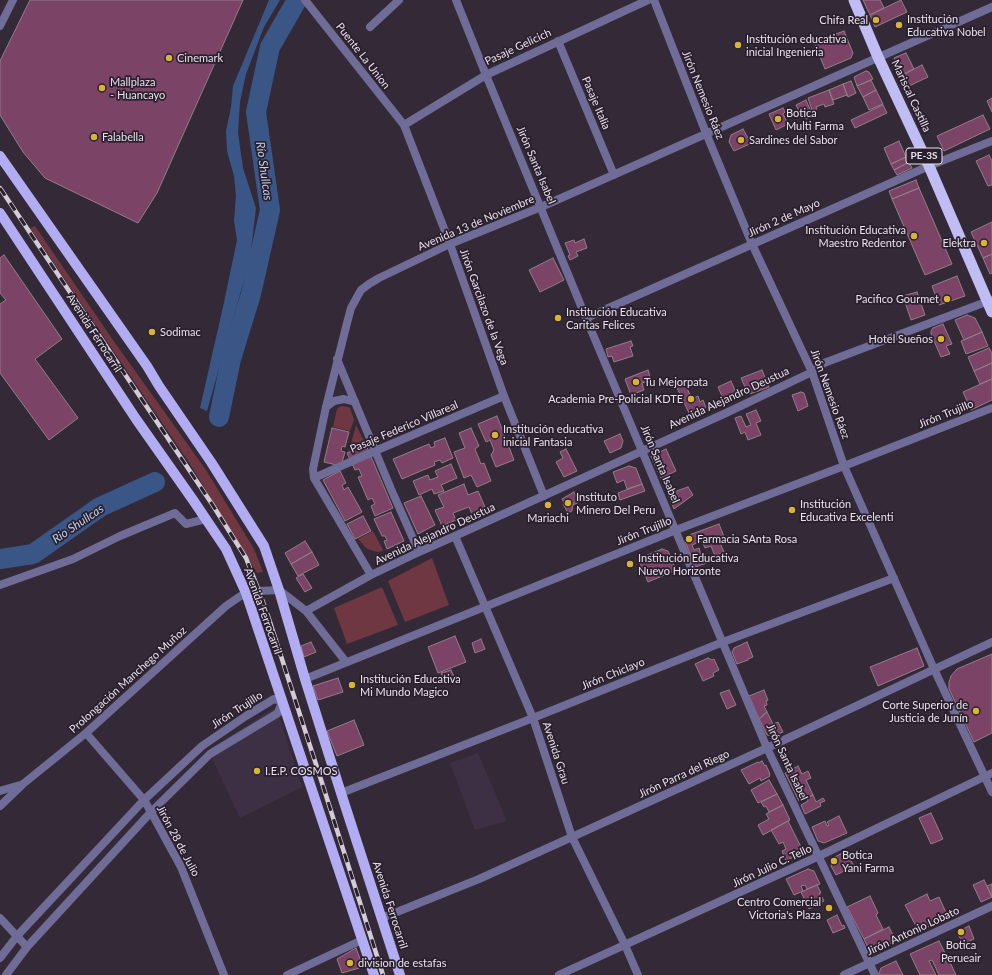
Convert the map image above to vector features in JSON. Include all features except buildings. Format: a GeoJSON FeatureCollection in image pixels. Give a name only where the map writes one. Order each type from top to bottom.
{"type":"FeatureCollection","features":[{"type":"Feature","properties":{"kind":"highway","name":"Mariscal Castilla"},"geometry":{"type":"LineString","coordinates":[[854,0],[990,301],[992,312]]}},
{"type":"Feature","properties":{"kind":"main road","name":"Avenida Ferrocarril"},"geometry":{"type":"LineString","coordinates":[[0,156],[211,462],[264,546],[280,590],[305,678],[400,975]]}},
{"type":"Feature","properties":{"kind":"main road","name":"Avenida Ferrocarril"},"geometry":{"type":"LineString","coordinates":[[0,213],[136,419],[226,548],[246,593],[278,689],[278,700],[282,714],[374,975]]}},
{"type":"Feature","properties":{"kind":"street"},"geometry":{"type":"LineString","coordinates":[[0,26],[13,0]]}},
{"type":"Feature","properties":{"kind":"street","name":"Puente La Union"},"geometry":{"type":"LineString","coordinates":[[305,0],[404,125]]}},
{"type":"Feature","properties":{"kind":"street"},"geometry":{"type":"LineString","coordinates":[[370,27],[399,0]]}},
{"type":"Feature","properties":{"kind":"street","name":"Jirón Santa Isabel"},"geometry":{"type":"LineString","coordinates":[[456,0],[586,318],[643,450],[767,748],[875,975]]}},
{"type":"Feature","properties":{"kind":"street","name":"Pasaje Gelicich"},"geometry":{"type":"LineString","coordinates":[[404,125],[486,75],[648,0]]}},
{"type":"Feature","properties":{"kind":"street","name":"Jirón Nemesio Ráez"},"geometry":{"type":"LineString","coordinates":[[654,0],[706,133],[752,244],[812,372],[844,466],[934,669],[988,775],[992,792]]}},
{"type":"Feature","properties":{"kind":"street","name":"Avenida 13 de Noviembre"},"geometry":{"type":"LineString","coordinates":[[314,478],[313,469],[346,323],[356,298],[361,290],[369,284],[450,244],[614,174],[992,6]]}},
{"type":"Feature","properties":{"kind":"street","name":"Pasaje Italia"},"geometry":{"type":"LineString","coordinates":[[558,41],[614,174]]}},
{"type":"Feature","properties":{"kind":"street","name":"Jirón Garcilazo de la Vega"},"geometry":{"type":"LineString","coordinates":[[404,125],[450,244],[504,396],[544,496]]}},
{"type":"Feature","properties":{"kind":"street","name":"Jirón 2 de Mayo"},"geometry":{"type":"LineString","coordinates":[[586,318],[929,166],[992,141]]}},
{"type":"Feature","properties":{"kind":"street","name":"Avenida Alejandro Deustua"},"geometry":{"type":"LineString","coordinates":[[306,611],[371,575],[419,552],[726,413],[812,372],[824,363],[990,301]]}},
{"type":"Feature","properties":{"kind":"street"},"geometry":{"type":"LineString","coordinates":[[337,359],[419,552]]}},
{"type":"Feature","properties":{"kind":"street","name":"Pasaje Federico Villareal"},"geometry":{"type":"LineString","coordinates":[[314,478],[504,396]]}},
{"type":"Feature","properties":{"kind":"street"},"geometry":{"type":"LineString","coordinates":[[326,407],[334,401],[344,399],[355,402]]}},
{"type":"Feature","properties":{"kind":"street","name":"Jirón Trujillo"},"geometry":{"type":"LineString","coordinates":[[305,678],[676,530],[992,408]]}},
{"type":"Feature","properties":{"kind":"street"},"geometry":{"type":"LineString","coordinates":[[314,478],[371,575]]}},
{"type":"Feature","properties":{"kind":"street"},"geometry":{"type":"LineString","coordinates":[[0,585],[73,559],[120,536],[175,513],[186,524],[206,519]]}},
{"type":"Feature","properties":{"kind":"street","name":"Avenida Grau"},"geometry":{"type":"LineString","coordinates":[[455,536],[533,718],[572,837],[625,945],[638,975]]}},
{"type":"Feature","properties":{"kind":"street","name":"Jirón Chiclayo"},"geometry":{"type":"LineString","coordinates":[[341,793],[723,642],[894,578]]}},
{"type":"Feature","properties":{"kind":"street","name":"Prolongación Manchego Muñoz"},"geometry":{"type":"LineString","coordinates":[[0,806],[23,784],[86,733],[226,606],[246,593],[280,590]]}},
{"type":"Feature","properties":{"kind":"street","name":"Avenida Ferrocarril"},"geometry":{"type":"LineString","coordinates":[[280,590],[306,611],[346,662]]}},
{"type":"Feature","properties":{"kind":"street","name":"Jirón Parra del Riego"},"geometry":{"type":"LineString","coordinates":[[382,918],[479,879],[572,837],[767,748],[992,642]]}},
{"type":"Feature","properties":{"kind":"street","name":"Jirón Trujillo"},"geometry":{"type":"LineString","coordinates":[[0,958],[17,936],[144,800],[202,746],[246,716],[278,700]]}},
{"type":"Feature","properties":{"kind":"street","name":"Jirón Trujillo"},"geometry":{"type":"LineString","coordinates":[[6,975],[28,947],[151,812],[210,754],[282,714]]}},
{"type":"Feature","properties":{"kind":"street","name":"Jirón 28 de Julio"},"geometry":{"type":"LineString","coordinates":[[86,733],[144,800],[151,812],[181,867],[224,975]]}},
{"type":"Feature","properties":{"kind":"street","name":"Jirón Julio C. Tello"},"geometry":{"type":"LineString","coordinates":[[559,975],[819,856],[988,775]]}},
{"type":"Feature","properties":{"kind":"street"},"geometry":{"type":"LineString","coordinates":[[0,791],[23,784]]}},
{"type":"Feature","properties":{"kind":"street","name":"Jirón Antonio Lobato"},"geometry":{"type":"LineString","coordinates":[[844,975],[992,906]]}},
{"type":"Feature","properties":{"kind":"street"},"geometry":{"type":"LineString","coordinates":[[0,918],[28,947]]}},
{"type":"Feature","properties":{"kind":"street"},"geometry":{"type":"LineString","coordinates":[[287,975],[362,940]]}},
{"type":"Feature","properties":{"kind":"shaded area"},"geometry":{"type":"Polygon","coordinates":[[[35,226],[113,340],[206,470],[254,549],[263,572],[257,573],[190,464],[30,228],[35,226]]]}},
{"type":"Feature","properties":{"kind":"shaded area"},"geometry":{"type":"Polygon","coordinates":[[[343,406],[350,408],[354,420],[350,431],[333,427],[337,409],[343,406]]]}},
{"type":"Feature","properties":{"kind":"shaded area"},"geometry":{"type":"Polygon","coordinates":[[[356,425],[365,443],[349,451],[356,425]]]}},
{"type":"Feature","properties":{"kind":"shaded area"},"geometry":{"type":"Polygon","coordinates":[[[373,531],[383,551],[377,552],[366,548],[358,539],[373,531]]]}},
{"type":"Feature","properties":{"kind":"shaded area"},"geometry":{"type":"Polygon","coordinates":[[[432,558],[449,605],[405,622],[388,581],[432,558]]]}},
{"type":"Feature","properties":{"kind":"shaded area"},"geometry":{"type":"Polygon","coordinates":[[[382,587],[398,625],[347,644],[334,608],[382,587]]]}},
{"type":"Feature","properties":{"kind":"shaded area","name":"I.E.P. COSMOS"},"geometry":{"type":"Polygon","coordinates":[[[276,707],[302,787],[240,818],[208,750],[276,707]]]}},
{"type":"Feature","properties":{"kind":"shaded area"},"geometry":{"type":"Polygon","coordinates":[[[478,753],[507,821],[475,830],[450,763],[478,753]]]}},
{"type":"Feature","properties":{"kind":"water"},"geometry":{"type":"Polygon","coordinates":[[[269,0],[280,0],[264,27],[246,74],[240,102],[238,133],[243,168],[256,208],[250,259],[207,411],[200,408],[237,240],[234,221],[236,196],[234,176],[227,151],[226,131],[231,107],[233,86],[269,0]]]}},
{"type":"Feature","properties":{"kind":"waterway","name":"Río Shullcas"},"geometry":{"type":"LineString","coordinates":[[219,417],[231,359],[251,294],[270,210],[256,112],[270,47],[297,0]]}},
{"type":"Feature","properties":{"kind":"waterway","name":"Rio Shullcas"},"geometry":{"type":"LineString","coordinates":[[0,559],[33,554],[100,507],[155,482]]}},
{"type":"Feature","properties":{"kind":"railway"},"geometry":{"type":"LineString","coordinates":[[0,188],[212,504],[246,558],[269,619],[383,975]]}},
{"type":"Feature","properties":{"kind":"place","name":"Chifa Real"},"geometry":{"type":"Point","coordinates":[876,20]}},
{"type":"Feature","properties":{"kind":"place","name":"Institución Educativa Nobel"},"geometry":{"type":"Point","coordinates":[899,25]}},
{"type":"Feature","properties":{"kind":"place","name":"Institución educativa inicial Ingenieria"},"geometry":{"type":"Point","coordinates":[738,45]}},
{"type":"Feature","properties":{"kind":"place","name":"Cinemark"},"geometry":{"type":"Point","coordinates":[169,58]}},
{"type":"Feature","properties":{"kind":"place","name":"Mallplaza - Huancayo"},"geometry":{"type":"Point","coordinates":[102,88]}},
{"type":"Feature","properties":{"kind":"place","name":"Botica Multi Farma"},"geometry":{"type":"Point","coordinates":[778,119]}},
{"type":"Feature","properties":{"kind":"place","name":"Falabella"},"geometry":{"type":"Point","coordinates":[94,137]}},
{"type":"Feature","properties":{"kind":"place","name":"Sardines del Sabor"},"geometry":{"type":"Point","coordinates":[741,140]}},
{"type":"Feature","properties":{"kind":"place","name":"Institución Educativa Maestro Redentor"},"geometry":{"type":"Point","coordinates":[914,236]}},
{"type":"Feature","properties":{"kind":"place","name":"Elektra"},"geometry":{"type":"Point","coordinates":[984,243]}},
{"type":"Feature","properties":{"kind":"place","name":"Pacifico Gourmet"},"geometry":{"type":"Point","coordinates":[947,299]}},
{"type":"Feature","properties":{"kind":"place","name":"Institución Educativa Caritas Felices"},"geometry":{"type":"Point","coordinates":[558,318]}},
{"type":"Feature","properties":{"kind":"place","name":"Sodimac"},"geometry":{"type":"Point","coordinates":[152,332]}},
{"type":"Feature","properties":{"kind":"place","name":"Hotel Sueños"},"geometry":{"type":"Point","coordinates":[941,339]}},
{"type":"Feature","properties":{"kind":"place","name":"Tu Mejorpata"},"geometry":{"type":"Point","coordinates":[636,382]}},
{"type":"Feature","properties":{"kind":"place","name":"Academia Pre-Policial KDTE"},"geometry":{"type":"Point","coordinates":[691,399]}},
{"type":"Feature","properties":{"kind":"place","name":"Institución educativa inicial Fantasia"},"geometry":{"type":"Point","coordinates":[495,435]}},
{"type":"Feature","properties":{"kind":"place","name":"Instituto Minero Del Peru"},"geometry":{"type":"Point","coordinates":[568,503]}},
{"type":"Feature","properties":{"kind":"place","name":"Mariachi"},"geometry":{"type":"Point","coordinates":[548,505]}},
{"type":"Feature","properties":{"kind":"place","name":"Institución Educativa Excelenti"},"geometry":{"type":"Point","coordinates":[792,510]}},
{"type":"Feature","properties":{"kind":"place","name":"Farmacia SAnta Rosa"},"geometry":{"type":"Point","coordinates":[689,539]}},
{"type":"Feature","properties":{"kind":"place","name":"Institución Educativa Nuevo Horizonte"},"geometry":{"type":"Point","coordinates":[630,564]}},
{"type":"Feature","properties":{"kind":"place","name":"Institución Educativa Mi Mundo Magico"},"geometry":{"type":"Point","coordinates":[352,685]}},
{"type":"Feature","properties":{"kind":"place","name":"Corte Superior de Justicia de Junín"},"geometry":{"type":"Point","coordinates":[976,711]}},
{"type":"Feature","properties":{"kind":"place","name":"I.E.P. COSMOS"},"geometry":{"type":"Point","coordinates":[257,771]}},
{"type":"Feature","properties":{"kind":"place","name":"Botica Yani Farma"},"geometry":{"type":"Point","coordinates":[834,861]}},
{"type":"Feature","properties":{"kind":"place","name":"Centro Comercial Victoria's Plaza"},"geometry":{"type":"Point","coordinates":[829,908]}},
{"type":"Feature","properties":{"kind":"place","name":"Botica Perueair"},"geometry":{"type":"Point","coordinates":[961,932]}},
{"type":"Feature","properties":{"kind":"place","name":"division de estafas"},"geometry":{"type":"Point","coordinates":[350,963]}}]}
